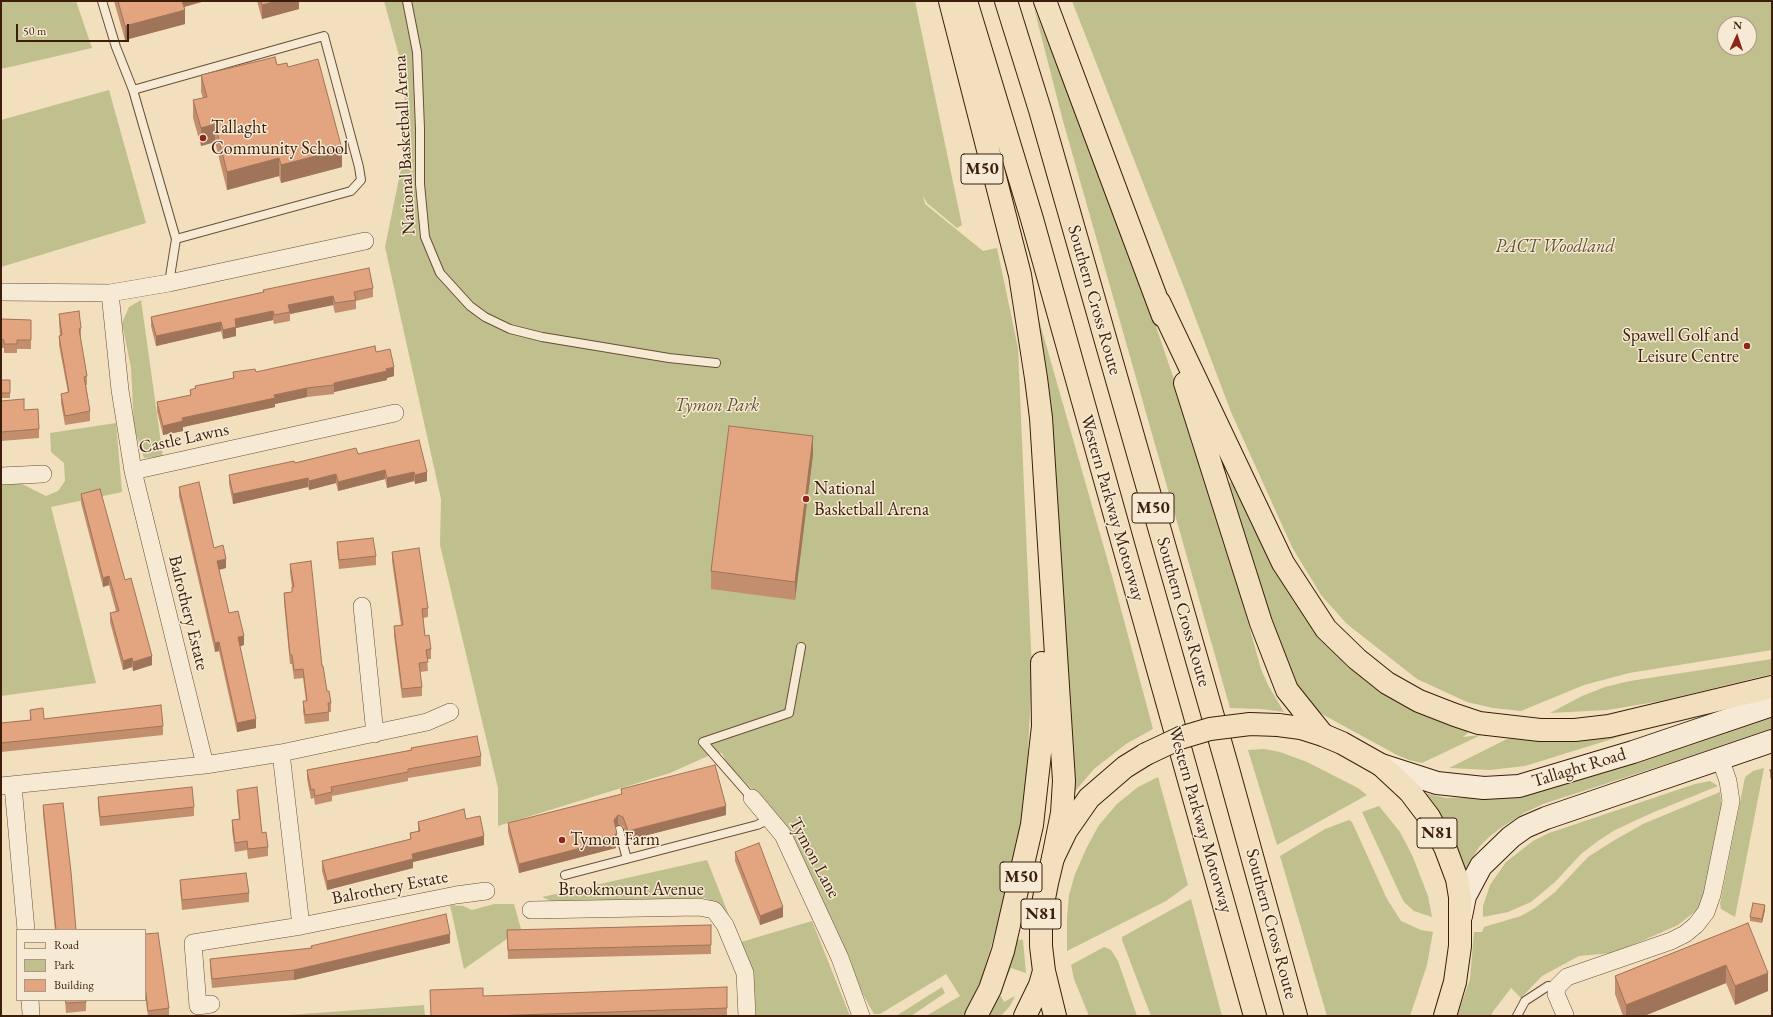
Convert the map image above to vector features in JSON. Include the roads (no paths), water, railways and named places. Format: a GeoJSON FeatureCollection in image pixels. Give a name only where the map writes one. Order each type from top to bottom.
{"type":"FeatureCollection","features":[{"type":"Feature","properties":{"kind":"main road","name":"M50"},"geometry":{"type":"LineString","coordinates":[[935,1],[976,142],[1011,276],[1030,337]]}},
{"type":"Feature","properties":{"kind":"main road","name":"M50"},"geometry":{"type":"LineString","coordinates":[[950,1],[1020,275],[1041,418],[1064,781],[1062,813],[1053,858]]}},
{"type":"Feature","properties":{"kind":"main road","name":"Western Parkway Motorway"},"geometry":{"type":"LineString","coordinates":[[966,1],[1032,220],[1255,1016]]}},
{"type":"Feature","properties":{"kind":"main road","name":"Southern Cross Route"},"geometry":{"type":"LineString","coordinates":[[1006,1],[1040,110],[1224,754],[1296,1016]]}},
{"type":"Feature","properties":{"kind":"main road"},"geometry":{"type":"LineString","coordinates":[[1045,1],[1159,302],[1261,623],[1287,690],[1323,735]]}},
{"type":"Feature","properties":{"kind":"main road"},"geometry":{"type":"LineString","coordinates":[[1159,302],[1284,563],[1326,629],[1357,659],[1387,683],[1419,700],[1454,715],[1479,723],[1540,730],[1575,730],[1609,726],[1772,687]]}},
{"type":"Feature","properties":{"kind":"main road","name":"M50"},"geometry":{"type":"LineString","coordinates":[[976,1016],[990,989],[1003,951],[1032,825],[1043,726],[1042,614],[1048,541]]}},
{"type":"Feature","properties":{"kind":"main road","name":"Tallaght Road"},"geometry":{"type":"LineString","coordinates":[[1381,765],[1437,783],[1484,788],[1519,786],[1633,752],[1772,705]]}},
{"type":"Feature","properties":{"kind":"main road","name":"N81"},"geometry":{"type":"LineString","coordinates":[[1055,1016],[1044,971],[1041,946],[1041,914],[1053,858],[1066,830],[1089,798],[1125,767],[1146,754],[1180,738],[1230,726],[1250,724],[1301,728],[1342,743],[1381,765],[1410,792],[1429,817],[1445,847],[1457,879],[1460,897],[1460,946],[1455,982],[1445,1016]]}},
{"type":"Feature","properties":{"kind":"main road","name":"Tallaght Road"},"geometry":{"type":"LineString","coordinates":[[1460,918],[1465,896],[1481,866],[1511,836],[1525,827],[1546,818],[1772,741]]}},
{"type":"Feature","properties":{"kind":"main road","name":"N81"},"geometry":{"type":"LineString","coordinates":[[1025,1016],[1040,985],[1044,971]]}},
{"type":"Feature","properties":{"kind":"street"},"geometry":{"type":"LineString","coordinates":[[1,292],[110,293],[170,283],[365,241]]}},
{"type":"Feature","properties":{"kind":"street","name":"Castle Lawns"},"geometry":{"type":"LineString","coordinates":[[110,293],[120,390],[133,471],[395,413]]}},
{"type":"Feature","properties":{"kind":"street","name":"Balrothery Estate"},"geometry":{"type":"LineString","coordinates":[[133,471],[205,765]]}},
{"type":"Feature","properties":{"kind":"street"},"geometry":{"type":"LineString","coordinates":[[1,476],[43,474]]}},
{"type":"Feature","properties":{"kind":"street"},"geometry":{"type":"LineString","coordinates":[[362,606],[375,734]]}},
{"type":"Feature","properties":{"kind":"street"},"geometry":{"type":"LineString","coordinates":[[26,929],[7,786],[205,765],[281,753],[428,722],[450,712]]}},
{"type":"Feature","properties":{"kind":"street"},"geometry":{"type":"LineString","coordinates":[[281,753],[301,926]]}},
{"type":"Feature","properties":{"kind":"street"},"geometry":{"type":"LineString","coordinates":[[1566,1016],[1556,994],[1557,987],[1567,977],[1671,941],[1696,925],[1706,912],[1712,895],[1731,801],[1728,781],[1720,758]]}},
{"type":"Feature","properties":{"kind":"street","name":"Tymon Lane"},"geometry":{"type":"LineString","coordinates":[[752,798],[783,835],[823,918],[840,958],[861,1016]]}},
{"type":"Feature","properties":{"kind":"street","name":"Balrothery Estate"},"geometry":{"type":"LineString","coordinates":[[211,1004],[198,1006],[193,943],[301,926],[456,895],[486,891]]}},
{"type":"Feature","properties":{"kind":"street","name":"Brookmount Avenue"},"geometry":{"type":"LineString","coordinates":[[531,910],[699,907],[714,910],[725,925],[745,973],[747,1016]]}},
{"type":"Feature","properties":{"kind":"lane"},"geometry":{"type":"LineString","coordinates":[[102,1],[116,47],[133,90],[176,239],[170,283]]}},
{"type":"Feature","properties":{"kind":"lane","name":"National Basketball Arena"},"geometry":{"type":"LineString","coordinates":[[407,1],[417,52],[420,129],[420,184],[424,237],[440,273],[470,306],[485,318],[510,329],[542,337],[661,357],[716,363]]}},
{"type":"Feature","properties":{"kind":"lane"},"geometry":{"type":"LineString","coordinates":[[133,90],[324,36],[359,167],[361,180],[351,191],[176,239]]}},
{"type":"Feature","properties":{"kind":"lane"},"geometry":{"type":"LineString","coordinates":[[752,798],[703,742],[789,713],[801,647]]}},
{"type":"Feature","properties":{"kind":"lane"},"geometry":{"type":"LineString","coordinates":[[565,875],[757,825],[770,818]]}},
{"type":"Feature","properties":{"kind":"lane"},"geometry":{"type":"LineString","coordinates":[[620,830],[627,859]]}},
{"type":"Feature","properties":{"kind":"lane"},"geometry":{"type":"LineString","coordinates":[[1517,1016],[1525,1001],[1548,986],[1557,987]]}},
{"type":"Feature","properties":{"kind":"place","name":"Tallaght Community School"},"geometry":{"type":"Point","coordinates":[203,138]}},
{"type":"Feature","properties":{"kind":"place","name":"Spawell Golf and Leisure Centre"},"geometry":{"type":"Point","coordinates":[1747,346]}},
{"type":"Feature","properties":{"kind":"place","name":"National Basketball Arena"},"geometry":{"type":"Point","coordinates":[806,499]}},
{"type":"Feature","properties":{"kind":"place","name":"Tymon Farm"},"geometry":{"type":"Point","coordinates":[562,840]}},
{"type":"Feature","properties":{"kind":"park label","name":"PACT Woodland"},"geometry":{"type":"Point","coordinates":[1555,247]}},
{"type":"Feature","properties":{"kind":"park label","name":"Tymon Park"},"geometry":{"type":"Point","coordinates":[717,406]}}]}
